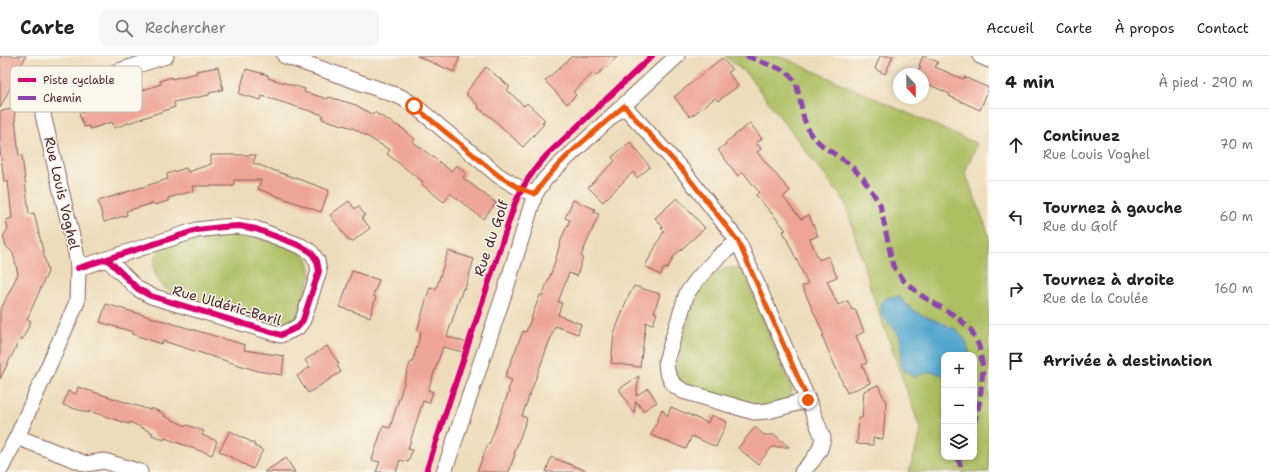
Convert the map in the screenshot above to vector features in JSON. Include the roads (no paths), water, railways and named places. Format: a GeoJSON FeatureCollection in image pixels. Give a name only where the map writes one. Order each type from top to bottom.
{"type":"FeatureCollection","features":[{"type":"Feature","properties":{"kind":"street","name":"Rue Louis Voghel"},"geometry":{"type":"LineString","coordinates":[[135,66],[166,56]]}},
{"type":"Feature","properties":{"kind":"street"},"geometry":{"type":"LineString","coordinates":[[285,56],[401,97],[499,176],[521,189],[535,194]]}},
{"type":"Feature","properties":{"kind":"street","name":"Rue du Golf"},"geometry":{"type":"LineString","coordinates":[[444,472],[507,285],[535,194],[545,179],[558,166],[677,56]]}},
{"type":"Feature","properties":{"kind":"street"},"geometry":{"type":"LineString","coordinates":[[980,56],[989,60]]}},
{"type":"Feature","properties":{"kind":"street"},"geometry":{"type":"LineString","coordinates":[[624,106],[684,172],[738,241],[808,400],[823,438],[820,449],[814,460],[802,472]]}},
{"type":"Feature","properties":{"kind":"street","name":"Rue Louis Voghel"},"geometry":{"type":"LineString","coordinates":[[0,470],[17,437],[77,302],[78,268],[76,253],[43,115],[44,112]]}},
{"type":"Feature","properties":{"kind":"street","name":"Rue Uldéric-Baril"},"geometry":{"type":"LineString","coordinates":[[78,268],[197,230],[240,226],[256,229],[301,246],[311,252],[317,261],[319,271],[303,320],[298,327],[281,335],[152,296],[138,290],[107,259]]}},
{"type":"Feature","properties":{"kind":"street"},"geometry":{"type":"LineString","coordinates":[[738,241],[699,276],[687,293],[666,360],[666,372],[673,384],[684,391],[754,412],[768,411],[808,400]]}},
{"type":"Feature","properties":{"kind":"street"},"geometry":{"type":"LineString","coordinates":[[17,437],[84,468],[104,461],[140,472]]}},
{"type":"Feature","properties":{"kind":"water"},"geometry":{"type":"Polygon","coordinates":[[[888,297],[900,297],[906,305],[920,314],[956,329],[966,341],[969,352],[941,352],[941,375],[929,372],[914,377],[904,369],[902,365],[900,339],[895,329],[881,315],[882,301],[888,297]]]}}]}
